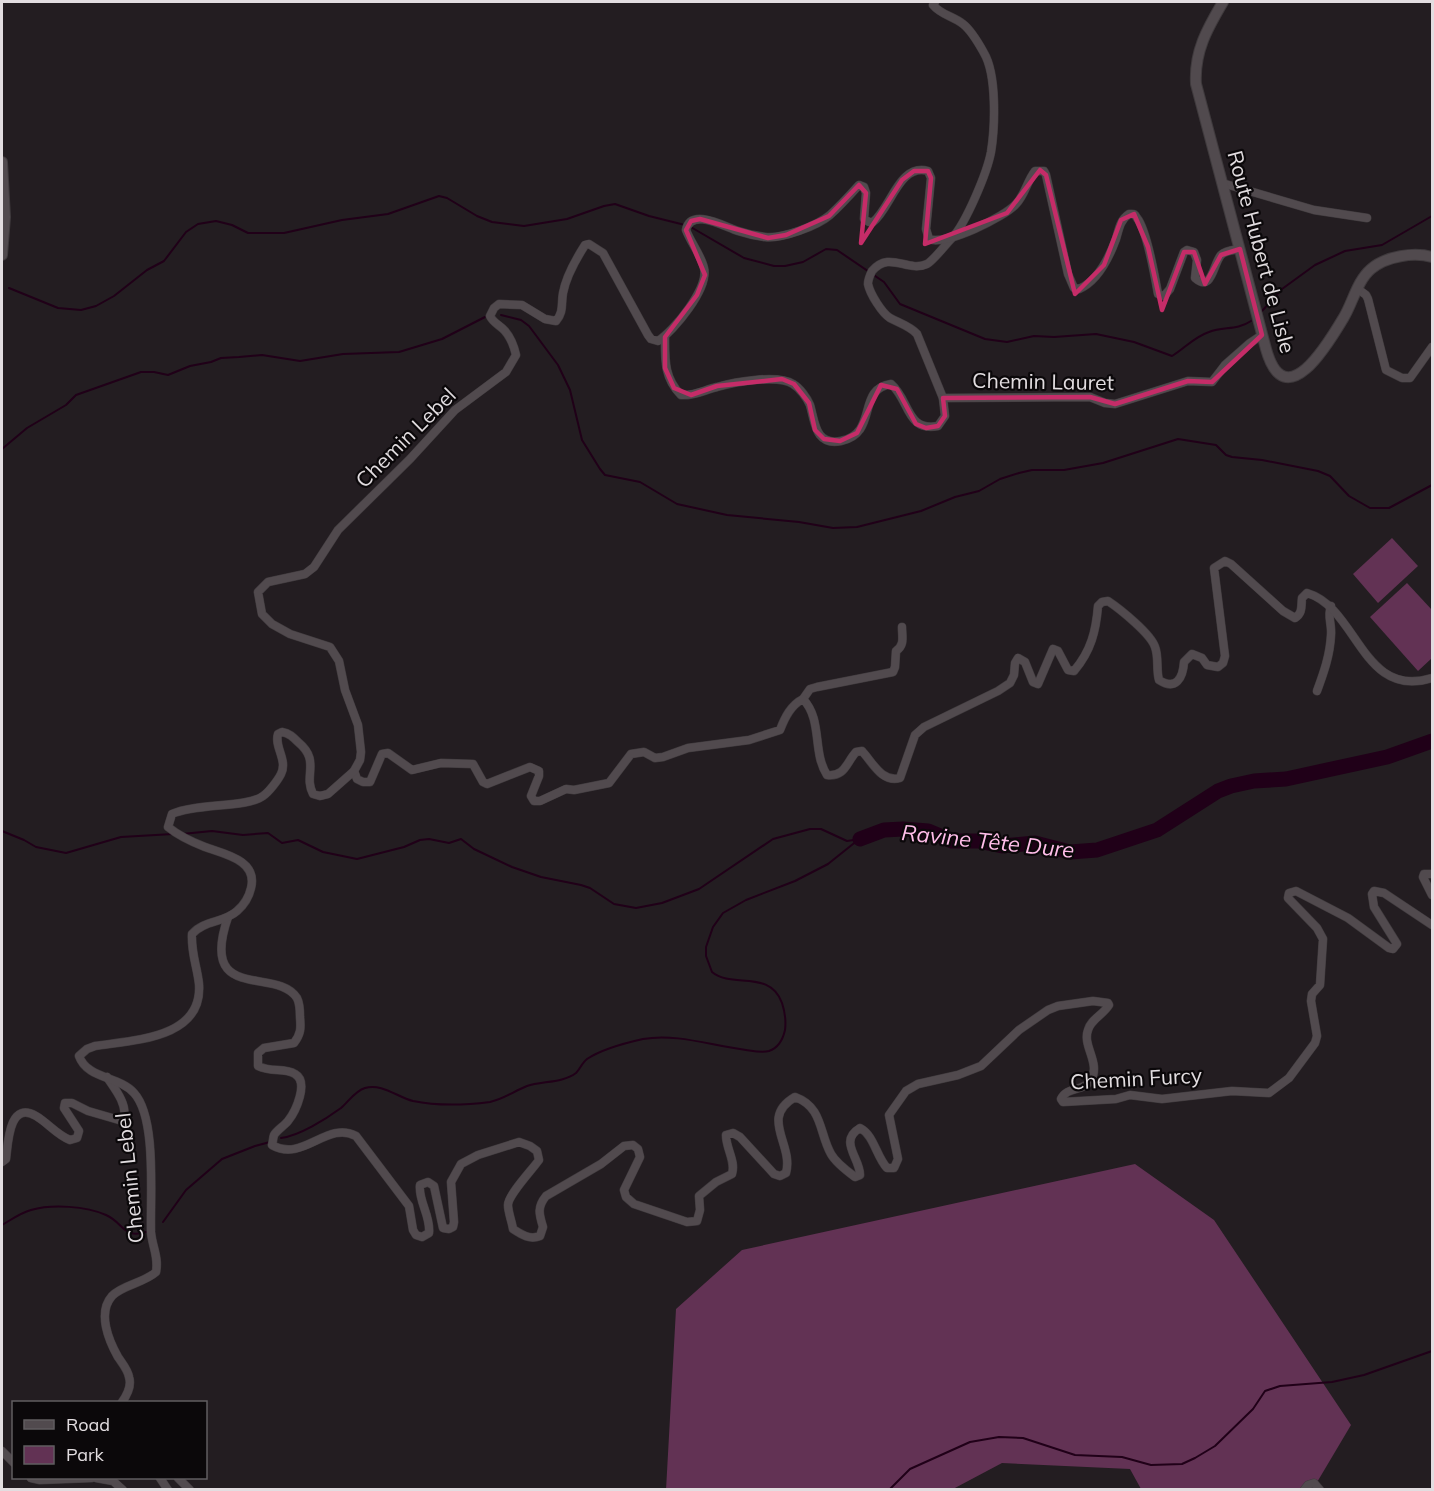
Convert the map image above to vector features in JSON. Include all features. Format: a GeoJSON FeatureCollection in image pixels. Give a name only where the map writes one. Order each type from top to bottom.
{"type":"FeatureCollection","features":[{"type":"Feature","properties":{"kind":"main road","name":"Route Hubert de Lisle"},"geometry":{"type":"LineString","coordinates":[[1223,2],[1200,44],[1196,84],[1262,336],[1273,368],[1281,376],[1290,378],[1311,365],[1344,316],[1368,271],[1381,262],[1411,255],[1422,254],[1432,257]]}},
{"type":"Feature","properties":{"kind":"main road"},"geometry":{"type":"LineString","coordinates":[[2,162],[5,217],[2,255]]}},
{"type":"Feature","properties":{"kind":"street"},"geometry":{"type":"LineString","coordinates":[[934,2],[933,5],[939,13],[964,24],[990,66],[993,126],[990,153],[981,182],[954,236]]}},
{"type":"Feature","properties":{"kind":"street"},"geometry":{"type":"LineString","coordinates":[[665,337],[697,295],[705,275],[701,259],[686,230],[687,225],[692,221],[700,219],[768,238],[786,235],[829,216],[859,185],[864,187],[866,193],[864,219],[873,222],[902,180],[914,171],[928,171],[932,182],[927,235],[934,241],[954,236],[1007,213],[1019,201],[1035,171],[1040,170],[1047,175],[1068,274],[1074,288],[1078,289],[1084,287],[1104,265],[1121,220],[1129,214],[1134,214],[1139,219],[1148,247],[1158,294],[1161,296],[1164,296],[1170,289],[1184,252],[1187,250],[1194,252],[1197,260],[1195,278],[1206,282],[1210,280],[1224,252],[1240,249]]}},
{"type":"Feature","properties":{"kind":"street"},"geometry":{"type":"LineString","coordinates":[[1222,183],[1314,210],[1367,218]]}},
{"type":"Feature","properties":{"kind":"street","name":"Chemin Lauret"},"geometry":{"type":"LineString","coordinates":[[665,337],[665,368],[674,388],[681,395],[691,395],[735,383],[782,379],[794,384],[809,403],[815,430],[824,439],[840,441],[856,434],[866,421],[869,400],[881,385],[891,384],[897,389],[916,424],[926,428],[938,426],[945,416],[943,398],[917,334],[914,330],[888,316],[874,297],[868,284],[870,274],[879,264],[891,261],[918,267],[930,263],[954,236]]}},
{"type":"Feature","properties":{"kind":"street","name":"Chemin Lebel"},"geometry":{"type":"LineString","coordinates":[[122,1401],[130,1385],[129,1375],[109,1339],[105,1311],[112,1297],[156,1272],[158,1263],[152,1238],[150,1150],[142,1103],[132,1090],[106,1076],[88,1070],[79,1056],[95,1046],[163,1034],[177,1028],[188,1017],[197,1002],[199,984],[191,951],[192,934],[203,925],[228,917],[243,906],[249,895],[252,882],[251,872],[242,862],[228,854],[204,847],[177,834],[168,827],[172,814],[184,808],[244,802],[263,796],[282,774],[284,762],[277,739],[278,734],[282,732],[288,733],[303,746],[311,758],[310,788],[313,794],[320,796],[328,794],[354,771],[360,760],[358,725],[345,690],[339,661],[330,647],[290,634],[272,624],[262,614],[258,592],[268,582],[305,574],[314,567],[338,530],[456,410],[506,372],[516,355],[513,343],[505,331],[492,321],[490,316],[494,308],[499,304],[522,305],[545,319],[556,321],[561,315],[566,285],[585,245],[593,245],[603,253],[651,339],[658,341],[665,337]]}},
{"type":"Feature","properties":{"kind":"street"},"geometry":{"type":"LineString","coordinates":[[1358,289],[1368,299],[1386,370],[1402,378],[1410,378],[1432,347]]}},
{"type":"Feature","properties":{"kind":"street","name":"Chemin Lauret"},"geometry":{"type":"LineString","coordinates":[[943,398],[1090,397],[1115,404],[1188,381],[1212,382],[1225,365],[1250,343],[1262,336]]}},
{"type":"Feature","properties":{"kind":"street"},"geometry":{"type":"LineString","coordinates":[[803,699],[813,715],[820,765],[827,775],[834,776],[841,773],[847,768],[856,752],[862,751],[881,774],[887,778],[900,778],[915,735],[924,727],[1010,683],[1018,658],[1024,662],[1033,682],[1038,684],[1053,649],[1058,651],[1068,670],[1074,671],[1085,658],[1090,647],[1098,606],[1102,602],[1108,601],[1129,615],[1153,642],[1156,648],[1159,680],[1168,686],[1177,682],[1184,668],[1184,662],[1192,654],[1197,654],[1207,665],[1213,668],[1218,667],[1223,663],[1225,656],[1214,568],[1224,561],[1231,564],[1283,611],[1295,618],[1299,616],[1302,598],[1307,593],[1319,597],[1330,606],[1364,653],[1388,675],[1404,681],[1417,682],[1432,678]]}},
{"type":"Feature","properties":{"kind":"street"},"geometry":{"type":"LineString","coordinates":[[1317,691],[1328,663],[1331,632],[1328,614],[1330,606]]}},
{"type":"Feature","properties":{"kind":"street"},"geometry":{"type":"LineString","coordinates":[[354,771],[357,779],[370,782],[382,754],[388,753],[412,770],[441,764],[473,764],[483,782],[487,784],[530,767],[539,771],[531,796],[534,801],[540,801],[566,789],[574,790],[609,783],[631,754],[638,752],[650,754],[655,758],[663,757],[688,748],[749,740],[769,734],[780,730],[795,703],[803,699],[810,689],[893,672],[896,651],[903,643],[902,627]]}},
{"type":"Feature","properties":{"kind":"street"},"geometry":{"type":"LineString","coordinates":[[1432,874],[1427,873],[1423,877],[1432,895]]}},
{"type":"Feature","properties":{"kind":"street","name":"Chemin Furcy"},"geometry":{"type":"LineString","coordinates":[[228,917],[222,946],[222,957],[226,965],[245,980],[282,987],[296,996],[300,1004],[301,1030],[294,1042],[264,1047],[258,1053],[258,1066],[267,1071],[290,1071],[299,1076],[302,1083],[297,1104],[289,1120],[275,1134],[272,1145],[278,1149],[301,1149],[335,1132],[349,1132],[356,1136],[409,1206],[413,1230],[416,1235],[422,1237],[429,1233],[430,1225],[419,1191],[420,1185],[428,1182],[434,1186],[440,1220],[443,1228],[449,1229],[453,1227],[454,1222],[451,1182],[461,1164],[478,1155],[519,1142],[537,1151],[539,1160],[512,1193],[507,1204],[513,1229],[533,1239],[540,1236],[543,1227],[539,1209],[540,1203],[546,1196],[601,1164],[624,1146],[633,1146],[638,1149],[640,1157],[624,1190],[626,1197],[634,1204],[687,1222],[697,1221],[700,1210],[699,1196],[716,1182],[732,1174],[734,1167],[726,1136],[733,1133],[741,1137],[774,1174],[780,1176],[786,1173],[785,1150],[777,1125],[781,1110],[795,1097],[806,1101],[820,1120],[830,1153],[849,1173],[855,1177],[860,1174],[853,1156],[850,1138],[860,1128],[866,1132],[879,1160],[887,1168],[894,1168],[898,1159],[889,1115],[906,1091],[918,1084],[958,1075],[981,1066],[1019,1030],[1058,1006],[1101,1000],[1108,1002],[1109,1005],[1088,1027],[1086,1036],[1094,1062],[1091,1081],[1086,1086],[1067,1092],[1061,1099],[1063,1102],[1116,1099],[1130,1095],[1162,1099],[1232,1091],[1269,1093],[1289,1078],[1315,1044],[1317,1036],[1311,1001],[1312,994],[1320,985],[1323,939],[1317,928],[1288,898],[1289,893],[1296,891],[1348,918],[1389,948],[1396,948],[1397,944],[1374,907],[1372,898],[1374,891],[1384,893],[1432,925]]}},
{"type":"Feature","properties":{"kind":"street"},"geometry":{"type":"LineString","coordinates":[[2,1162],[6,1159],[10,1129],[18,1114],[25,1112],[35,1116],[70,1140],[77,1137],[79,1131],[64,1108],[65,1102],[72,1102],[88,1111],[119,1120],[124,1117],[125,1112],[120,1098],[106,1076]]}},
{"type":"Feature","properties":{"kind":"street"},"geometry":{"type":"LineString","coordinates":[[36,1479],[67,1479]]}},
{"type":"Feature","properties":{"kind":"street"},"geometry":{"type":"LineString","coordinates":[[100,1479],[113,1481],[123,1490]]}},
{"type":"Feature","properties":{"kind":"street"},"geometry":{"type":"LineString","coordinates":[[179,1479],[190,1490]]}},
{"type":"Feature","properties":{"kind":"street"},"geometry":{"type":"LineString","coordinates":[[1304,1490],[1308,1485],[1314,1484],[1320,1490]]}},
{"type":"Feature","properties":{"kind":"highlighted area"},"geometry":{"type":"Polygon","coordinates":[[[1040,170],[1046,175],[1075,294],[1104,265],[1121,220],[1134,214],[1148,247],[1162,310],[1184,252],[1194,252],[1205,284],[1221,255],[1240,249],[1262,335],[1212,382],[1188,381],[1115,404],[1090,397],[943,398],[945,416],[938,426],[926,428],[916,424],[897,389],[881,385],[857,433],[840,441],[824,439],[815,430],[809,403],[794,384],[782,379],[717,386],[691,395],[674,388],[665,368],[665,337],[697,295],[705,275],[686,230],[691,221],[700,219],[768,238],[786,235],[829,216],[859,185],[866,193],[861,243],[902,180],[914,171],[928,171],[931,178],[925,244],[1007,213],[1040,170]]]}},
{"type":"Feature","properties":{"kind":"green space"},"geometry":{"type":"Polygon","coordinates":[[[1392,538],[1418,566],[1378,603],[1353,574],[1392,538]]]}},
{"type":"Feature","properties":{"kind":"green space"},"geometry":{"type":"Polygon","coordinates":[[[1407,583],[1432,610],[1432,658],[1418,671],[1370,617],[1407,583]]]}},
{"type":"Feature","properties":{"kind":"green space"},"geometry":{"type":"Polygon","coordinates":[[[1135,1164],[1214,1220],[1351,1425],[1313,1489],[1141,1489],[1130,1469],[1002,1463],[953,1489],[666,1490],[676,1309],[742,1250],[1135,1164]]]}},
{"type":"Feature","properties":{"kind":"waterway"},"geometry":{"type":"LineString","coordinates":[[9,288],[58,308],[81,310],[96,306],[114,296],[147,270],[164,261],[186,232],[198,224],[216,221],[232,225],[248,233],[284,233],[342,220],[388,214],[439,196],[492,222],[524,226],[567,219],[615,204],[649,216],[689,226],[744,258],[774,266],[803,262],[826,249],[837,250],[884,282],[900,304],[985,339],[1007,342],[1034,336],[1096,334],[1134,342],[1172,356],[1204,334],[1240,326],[1251,321]]}},
{"type":"Feature","properties":{"kind":"waterway"},"geometry":{"type":"LineString","coordinates":[[1262,311],[1282,289],[1315,265],[1345,251],[1382,245],[1432,216]]}},
{"type":"Feature","properties":{"kind":"waterway"},"geometry":{"type":"LineString","coordinates":[[501,315],[521,320],[529,326],[558,365],[570,390],[582,440],[605,475],[640,482],[677,504],[727,515],[799,522],[833,528],[857,527],[921,511],[955,497],[979,491],[1000,479],[1019,473],[1032,470],[1064,470],[1103,463],[1178,439],[1216,445],[1226,455],[1232,457],[1262,460],[1318,471],[1330,476],[1349,496],[1370,508],[1389,508],[1432,485]]}},
{"type":"Feature","properties":{"kind":"waterway"},"geometry":{"type":"LineString","coordinates":[[2,449],[27,428],[66,405],[76,395],[141,372],[168,375],[190,366],[221,358],[262,355],[300,361],[343,354],[399,352],[442,339],[485,317]]}},
{"type":"Feature","properties":{"kind":"waterway","name":"Ravine Tête Dure"},"geometry":{"type":"LineString","coordinates":[[860,839],[884,830],[903,829],[928,831],[952,841],[978,841],[1002,846],[1035,843],[1070,852],[1097,850],[1157,830],[1218,791],[1231,786],[1254,781],[1286,779],[1387,757],[1432,741]]}},
{"type":"Feature","properties":{"kind":"waterway","name":"Ravine Tête Dure"},"geometry":{"type":"LineString","coordinates":[[182,834],[212,831],[243,835],[268,833],[282,843],[298,840],[323,852],[357,859],[404,847],[420,840],[429,839],[449,843],[461,839],[474,849],[512,867],[541,877],[581,885],[590,888],[614,904],[636,908],[662,903],[699,889],[773,839],[810,829],[821,829],[847,841],[860,839]]}},
{"type":"Feature","properties":{"kind":"waterway","name":"Ravine Tête Dure"},"geometry":{"type":"LineString","coordinates":[[2,831],[36,847],[66,853],[121,837],[173,834]]}},
{"type":"Feature","properties":{"kind":"waterway"},"geometry":{"type":"LineString","coordinates":[[281,1138],[304,1131],[320,1122],[365,1088],[377,1087],[422,1103],[481,1103],[500,1099],[527,1086],[565,1079],[576,1073],[593,1055],[643,1039],[669,1038],[755,1051],[772,1050],[780,1043],[785,1030],[782,1003],[769,986],[720,977],[712,972],[706,956],[706,947],[713,927],[723,913],[746,900],[795,881],[828,864],[858,840]]}},
{"type":"Feature","properties":{"kind":"waterway"},"geometry":{"type":"LineString","coordinates":[[163,1222],[186,1190],[222,1159],[270,1142]]}},
{"type":"Feature","properties":{"kind":"waterway"},"geometry":{"type":"LineString","coordinates":[[2,1225],[31,1210],[69,1207],[106,1215],[128,1232],[138,1234],[146,1232]]}},
{"type":"Feature","properties":{"kind":"waterway"},"geometry":{"type":"LineString","coordinates":[[889,1490],[910,1469],[970,1442],[999,1437],[1023,1438],[1075,1455],[1122,1457],[1151,1465],[1182,1464],[1215,1446],[1253,1409],[1265,1391],[1280,1386],[1332,1382],[1364,1375],[1432,1351]]}}]}
